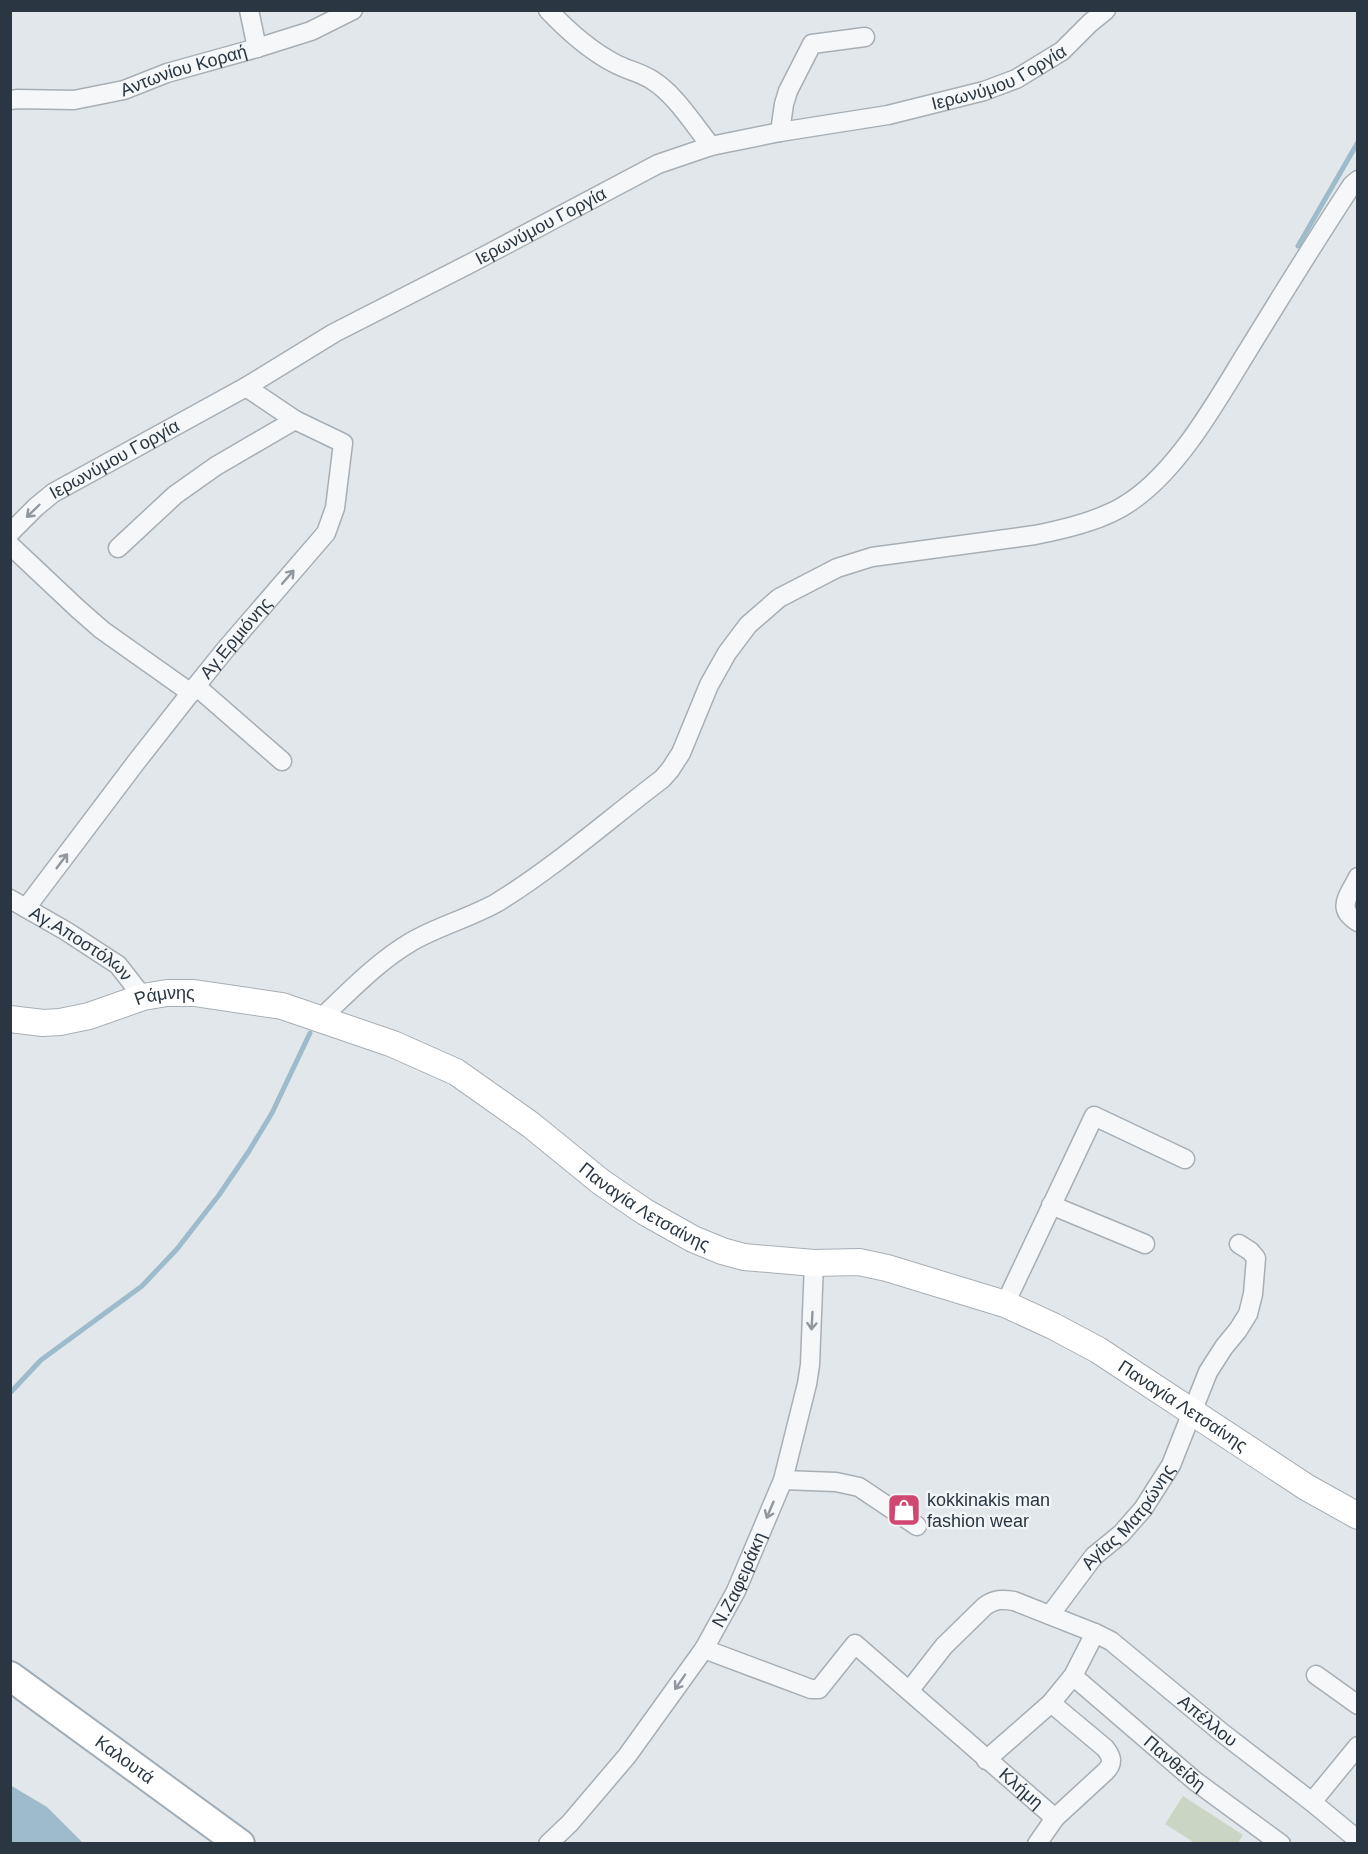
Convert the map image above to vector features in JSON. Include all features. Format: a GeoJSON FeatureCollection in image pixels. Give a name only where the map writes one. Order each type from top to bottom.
{"type":"FeatureCollection","features":[{"type":"Feature","properties":{"kind":"main road","name":"Ράμνης"},"geometry":{"type":"LineString","coordinates":[[10,1019],[44,1023],[60,1022],[88,1016],[143,997],[167,993],[207,994],[282,1006],[321,1019]]}},
{"type":"Feature","properties":{"kind":"main road","name":"Παναγία Λετσαίνης"},"geometry":{"type":"LineString","coordinates":[[321,1019],[393,1044],[456,1072],[531,1125],[601,1182],[645,1212],[693,1239],[744,1257],[814,1263],[860,1262],[887,1268],[1005,1304],[1053,1326],[1098,1350],[1306,1487],[1358,1516]]}},
{"type":"Feature","properties":{"kind":"main road","name":"Καλουτά"},"geometry":{"type":"LineString","coordinates":[[10,1676],[240,1844]]}},
{"type":"Feature","properties":{"kind":"street"},"geometry":{"type":"LineString","coordinates":[[249,10],[257,48]]}},
{"type":"Feature","properties":{"kind":"street","name":"Αντωνίου Κοραή"},"geometry":{"type":"LineString","coordinates":[[10,100],[74,100],[124,90],[167,73],[311,31],[353,10]]}},
{"type":"Feature","properties":{"kind":"street"},"geometry":{"type":"LineString","coordinates":[[548,10],[592,49],[614,63],[653,80],[676,102],[711,146]]}},
{"type":"Feature","properties":{"kind":"street","name":"Ιερωνύμου Γοργία"},"geometry":{"type":"LineString","coordinates":[[10,533],[53,493],[246,387],[334,333],[658,164],[711,146],[780,132],[888,116],[984,91],[1016,79],[1062,51],[1093,17],[1106,10]]}},
{"type":"Feature","properties":{"kind":"street"},"geometry":{"type":"LineString","coordinates":[[780,132],[788,91],[812,44],[865,37]]}},
{"type":"Feature","properties":{"kind":"street"},"geometry":{"type":"LineString","coordinates":[[321,1019],[379,964],[412,942],[496,903],[585,839],[670,771],[681,753],[709,685],[740,633],[756,616],[779,598],[837,568],[872,557],[1055,531],[1113,512],[1131,502],[1162,473],[1199,428],[1325,226],[1352,185],[1358,180]]}},
{"type":"Feature","properties":{"kind":"street","name":"Αγ.Ερμιόνης"},"geometry":{"type":"LineString","coordinates":[[18,903],[137,761],[225,650],[326,533],[335,508],[343,443],[295,420],[246,387]]}},
{"type":"Feature","properties":{"kind":"street"},"geometry":{"type":"LineString","coordinates":[[118,548],[175,495],[216,466],[295,420]]}},
{"type":"Feature","properties":{"kind":"street"},"geometry":{"type":"LineString","coordinates":[[10,544],[102,630],[194,689],[282,761]]}},
{"type":"Feature","properties":{"kind":"street"},"geometry":{"type":"LineString","coordinates":[[1358,877],[1345,904],[1346,912],[1358,922]]}},
{"type":"Feature","properties":{"kind":"street","name":"Αγ.Αποστόλων"},"geometry":{"type":"LineString","coordinates":[[18,903],[118,965],[143,997]]}},
{"type":"Feature","properties":{"kind":"street"},"geometry":{"type":"LineString","coordinates":[[1005,1304],[1094,1116],[1185,1159]]}},
{"type":"Feature","properties":{"kind":"street"},"geometry":{"type":"LineString","coordinates":[[1052,1205],[1145,1244]]}},
{"type":"Feature","properties":{"kind":"street","name":"Αγίας Ματρώνης"},"geometry":{"type":"LineString","coordinates":[[1050,1615],[1094,1556],[1120,1534],[1143,1509],[1171,1465],[1208,1372],[1248,1314],[1253,1294],[1256,1258],[1239,1244]]}},
{"type":"Feature","properties":{"kind":"street","name":"Ν.Ζαφειράκη"},"geometry":{"type":"LineString","coordinates":[[548,1844],[570,1823],[627,1756],[704,1648],[736,1591],[783,1480],[807,1384],[810,1365],[814,1263]]}},
{"type":"Feature","properties":{"kind":"street"},"geometry":{"type":"LineString","coordinates":[[783,1480],[836,1482],[859,1487],[917,1526]]}},
{"type":"Feature","properties":{"kind":"street","name":"Απέλλου"},"geometry":{"type":"LineString","coordinates":[[909,1691],[944,1646],[985,1606],[1003,1599],[1014,1601],[1111,1641],[1221,1732],[1358,1840]]}},
{"type":"Feature","properties":{"kind":"street"},"geometry":{"type":"LineString","coordinates":[[986,1760],[1051,1703],[1073,1676],[1095,1633]]}},
{"type":"Feature","properties":{"kind":"street","name":"Κλήμη"},"geometry":{"type":"LineString","coordinates":[[704,1648],[811,1689],[819,1689],[855,1644],[1055,1818]]}},
{"type":"Feature","properties":{"kind":"street"},"geometry":{"type":"LineString","coordinates":[[1316,1675],[1358,1705]]}},
{"type":"Feature","properties":{"kind":"street","name":"Πανθείδη"},"geometry":{"type":"LineString","coordinates":[[1073,1676],[1195,1781],[1281,1844]]}},
{"type":"Feature","properties":{"kind":"street"},"geometry":{"type":"LineString","coordinates":[[1037,1844],[1055,1818],[1110,1766],[1111,1755],[1105,1748],[1051,1703]]}},
{"type":"Feature","properties":{"kind":"street"},"geometry":{"type":"LineString","coordinates":[[1312,1802],[1358,1746]]}},
{"type":"Feature","properties":{"kind":"green space"},"geometry":{"type":"Polygon","coordinates":[[[1183,1796],[1243,1835],[1238,1843],[1195,1843],[1165,1824],[1183,1796]]]}},
{"type":"Feature","properties":{"kind":"water"},"geometry":{"type":"Polygon","coordinates":[[[10,1785],[47,1807],[83,1843],[11,1843],[10,1785]]]}},
{"type":"Feature","properties":{"kind":"waterway"},"geometry":{"type":"LineString","coordinates":[[1298,246],[1358,142]]}},
{"type":"Feature","properties":{"kind":"waterway"},"geometry":{"type":"LineString","coordinates":[[10,1393],[41,1360],[142,1286],[177,1249],[219,1195],[249,1151],[272,1113],[310,1033]]}},
{"type":"Feature","properties":{"kind":"place","name":"kokkinakis man fashion wear"},"geometry":{"type":"Point","coordinates":[904,1510]}}]}
